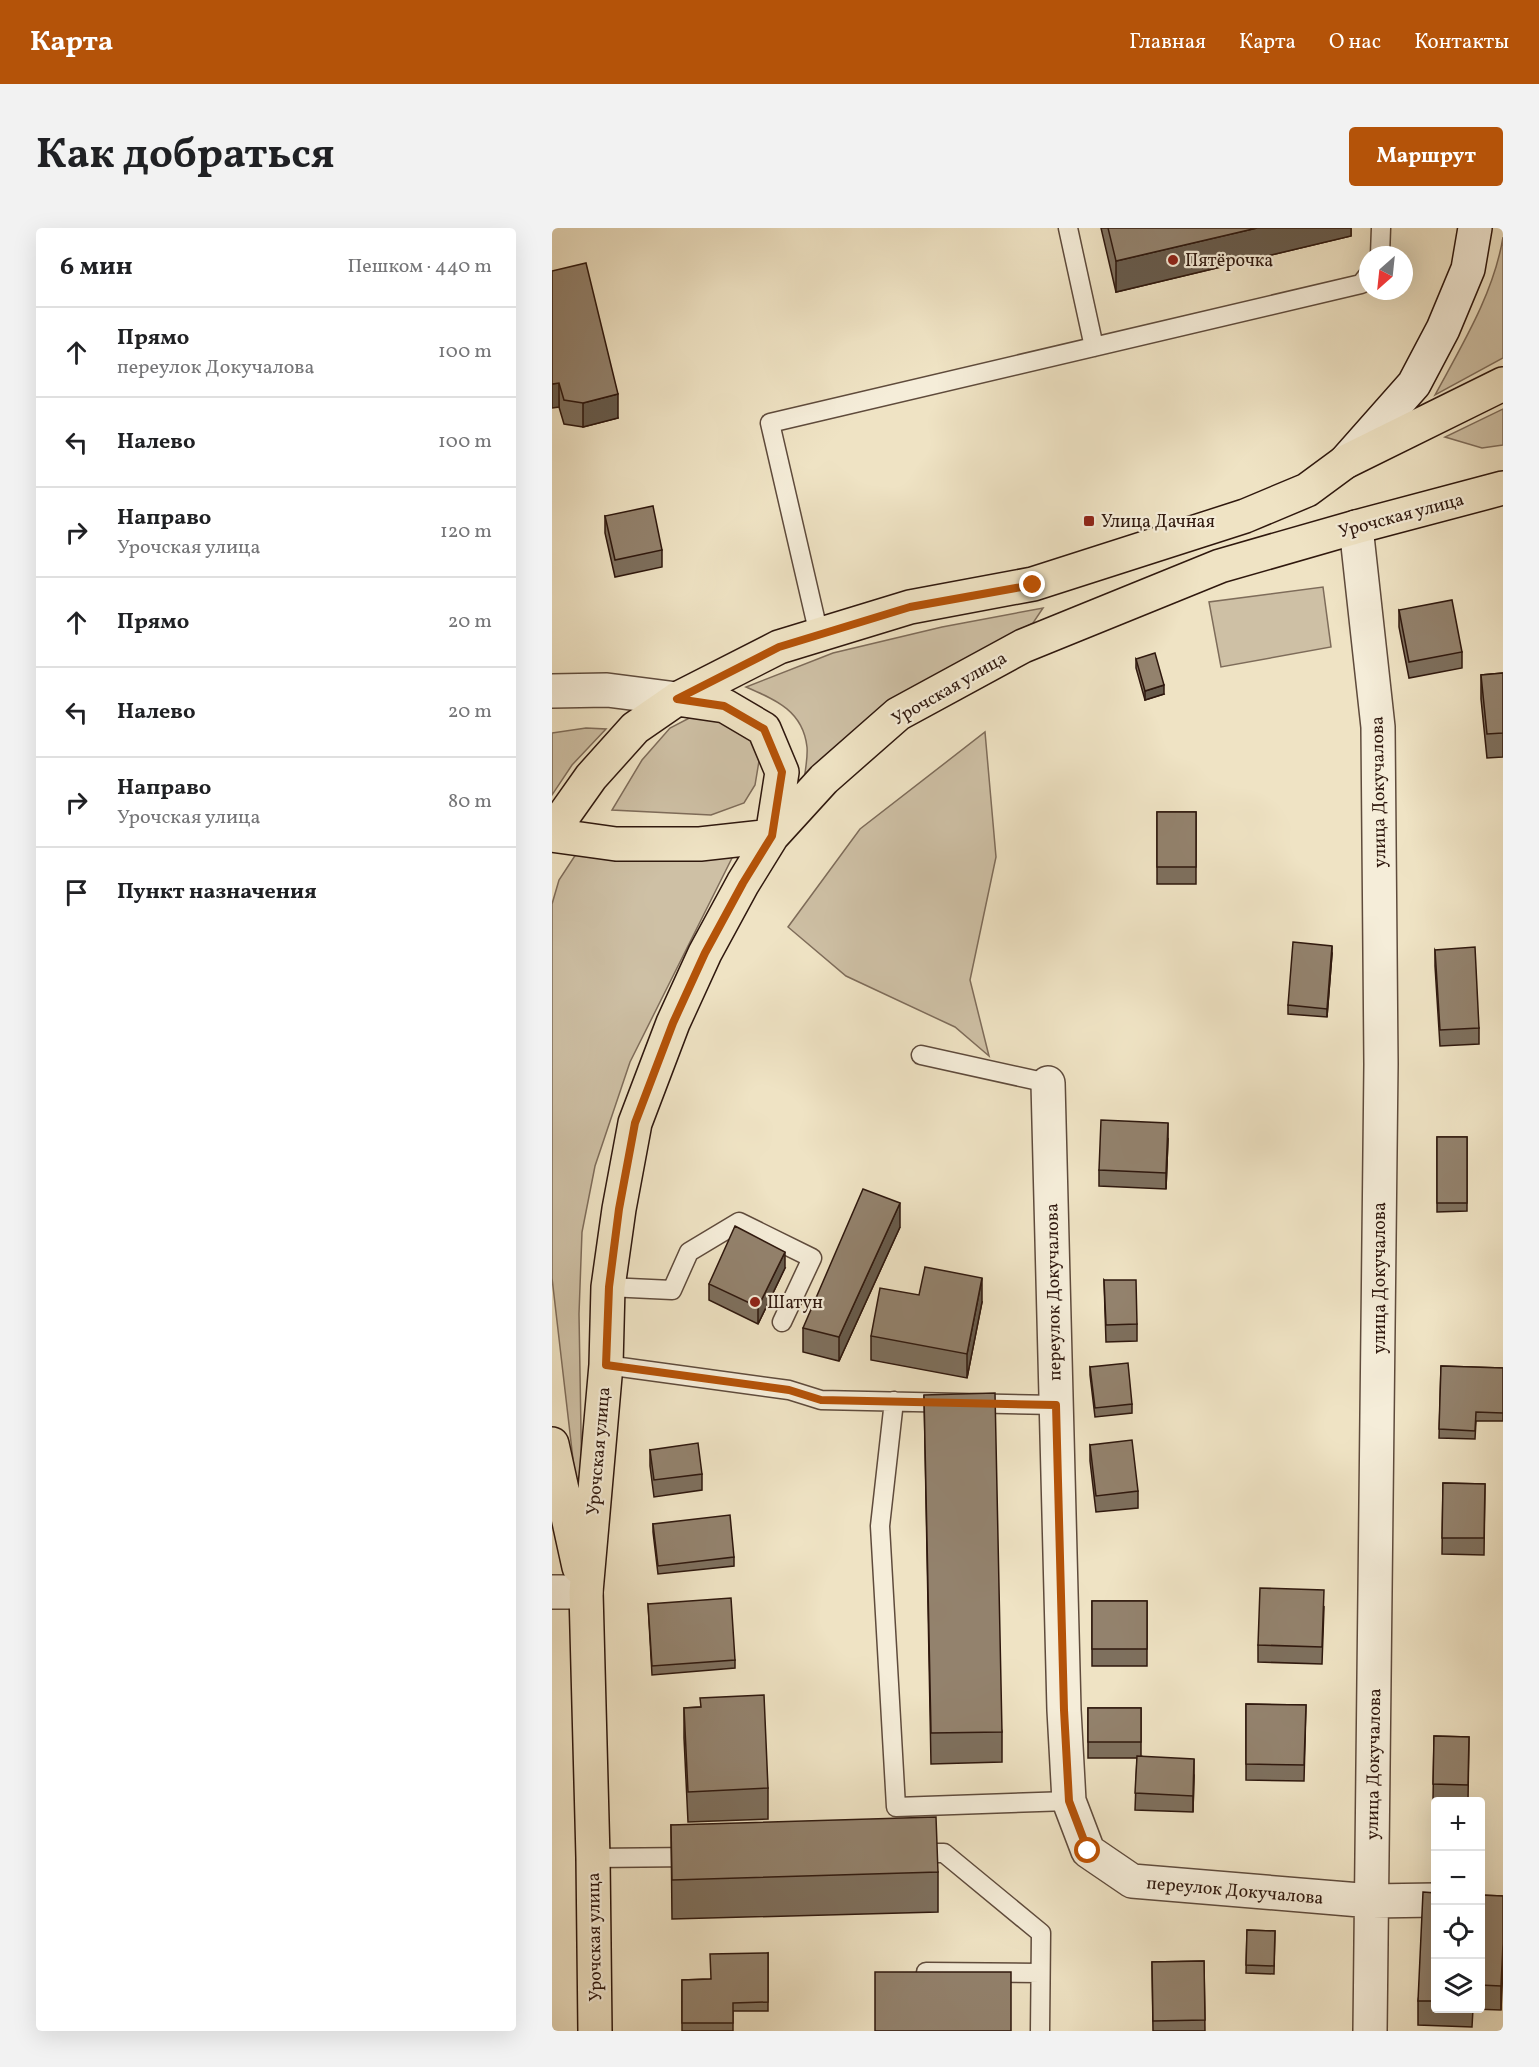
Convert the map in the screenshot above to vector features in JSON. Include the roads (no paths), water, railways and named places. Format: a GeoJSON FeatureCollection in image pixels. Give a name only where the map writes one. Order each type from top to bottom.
{"type":"FeatureCollection","features":[{"type":"Feature","properties":{"kind":"main road"},"geometry":{"type":"LineString","coordinates":[[677,699],[724,706],[764,729],[782,772],[772,836],[700,844],[628,844],[552,833],[591,777],[635,728],[677,699],[779,647],[910,607],[1033,585],[1245,516],[1307,490],[1345,462],[1503,384]]}},
{"type":"Feature","properties":{"kind":"main road","name":"Урочская улица"},"geometry":{"type":"LineString","coordinates":[[595,2031],[586,1592],[606,1365],[609,1287],[619,1209],[639,1112],[673,1023],[705,953],[743,883],[772,836],[824,779],[898,714],[1012,652],[1220,566],[1356,526],[1503,488]]}},
{"type":"Feature","properties":{"kind":"main road","name":"Урочская улица"},"geometry":{"type":"LineString","coordinates":[[552,1444],[586,1592]]}},
{"type":"Feature","properties":{"kind":"street"},"geometry":{"type":"LineString","coordinates":[[1345,462],[1413,384],[1443,329],[1468,268],[1475,228]]}},
{"type":"Feature","properties":{"kind":"street","name":"улица Докучалова"},"geometry":{"type":"LineString","coordinates":[[1356,526],[1378,738],[1381,1076],[1370,2031]]}},
{"type":"Feature","properties":{"kind":"street"},"geometry":{"type":"LineString","coordinates":[[552,691],[607,690],[677,699]]}},
{"type":"Feature","properties":{"kind":"street","name":"переулок Докучалова"},"geometry":{"type":"LineString","coordinates":[[1048,1083],[1064,1710],[1069,1801],[1088,1851],[1132,1881],[1372,1901],[1431,1900]]}},
{"type":"Feature","properties":{"kind":"street"},"geometry":{"type":"LineString","coordinates":[[552,1592],[586,1592]]}},
{"type":"Feature","properties":{"kind":"lane"},"geometry":{"type":"LineString","coordinates":[[1068,228],[1094,346]]}},
{"type":"Feature","properties":{"kind":"lane"},"geometry":{"type":"LineString","coordinates":[[1380,246],[1381,228]]}},
{"type":"Feature","properties":{"kind":"lane"},"geometry":{"type":"LineString","coordinates":[[819,634],[770,423],[1359,284]]}},
{"type":"Feature","properties":{"kind":"lane"},"geometry":{"type":"LineString","coordinates":[[921,1055],[1048,1083]]}},
{"type":"Feature","properties":{"kind":"lane"},"geometry":{"type":"LineString","coordinates":[[609,1287],[672,1290],[690,1252],[739,1222],[812,1258],[782,1322]]}},
{"type":"Feature","properties":{"kind":"lane"},"geometry":{"type":"LineString","coordinates":[[606,1365],[789,1390],[821,1400],[1056,1405]]}},
{"type":"Feature","properties":{"kind":"lane"},"geometry":{"type":"LineString","coordinates":[[894,1401],[880,1526],[896,1807],[1069,1801]]}},
{"type":"Feature","properties":{"kind":"lane"},"geometry":{"type":"LineString","coordinates":[[897,1854],[944,1853],[1041,1933],[1040,2031]]}},
{"type":"Feature","properties":{"kind":"lane"},"geometry":{"type":"LineString","coordinates":[[593,1858],[710,1857]]}},
{"type":"Feature","properties":{"kind":"lane"},"geometry":{"type":"LineString","coordinates":[[926,1972],[1040,1973]]}},
{"type":"Feature","properties":{"kind":"place","name":"Пятёрочка"},"geometry":{"type":"Point","coordinates":[1173,260]}},
{"type":"Feature","properties":{"kind":"place","name":"Улица Дачная"},"geometry":{"type":"Point","coordinates":[1089,521]}},
{"type":"Feature","properties":{"kind":"place","name":"Шатун"},"geometry":{"type":"Point","coordinates":[755,1302]}}]}
